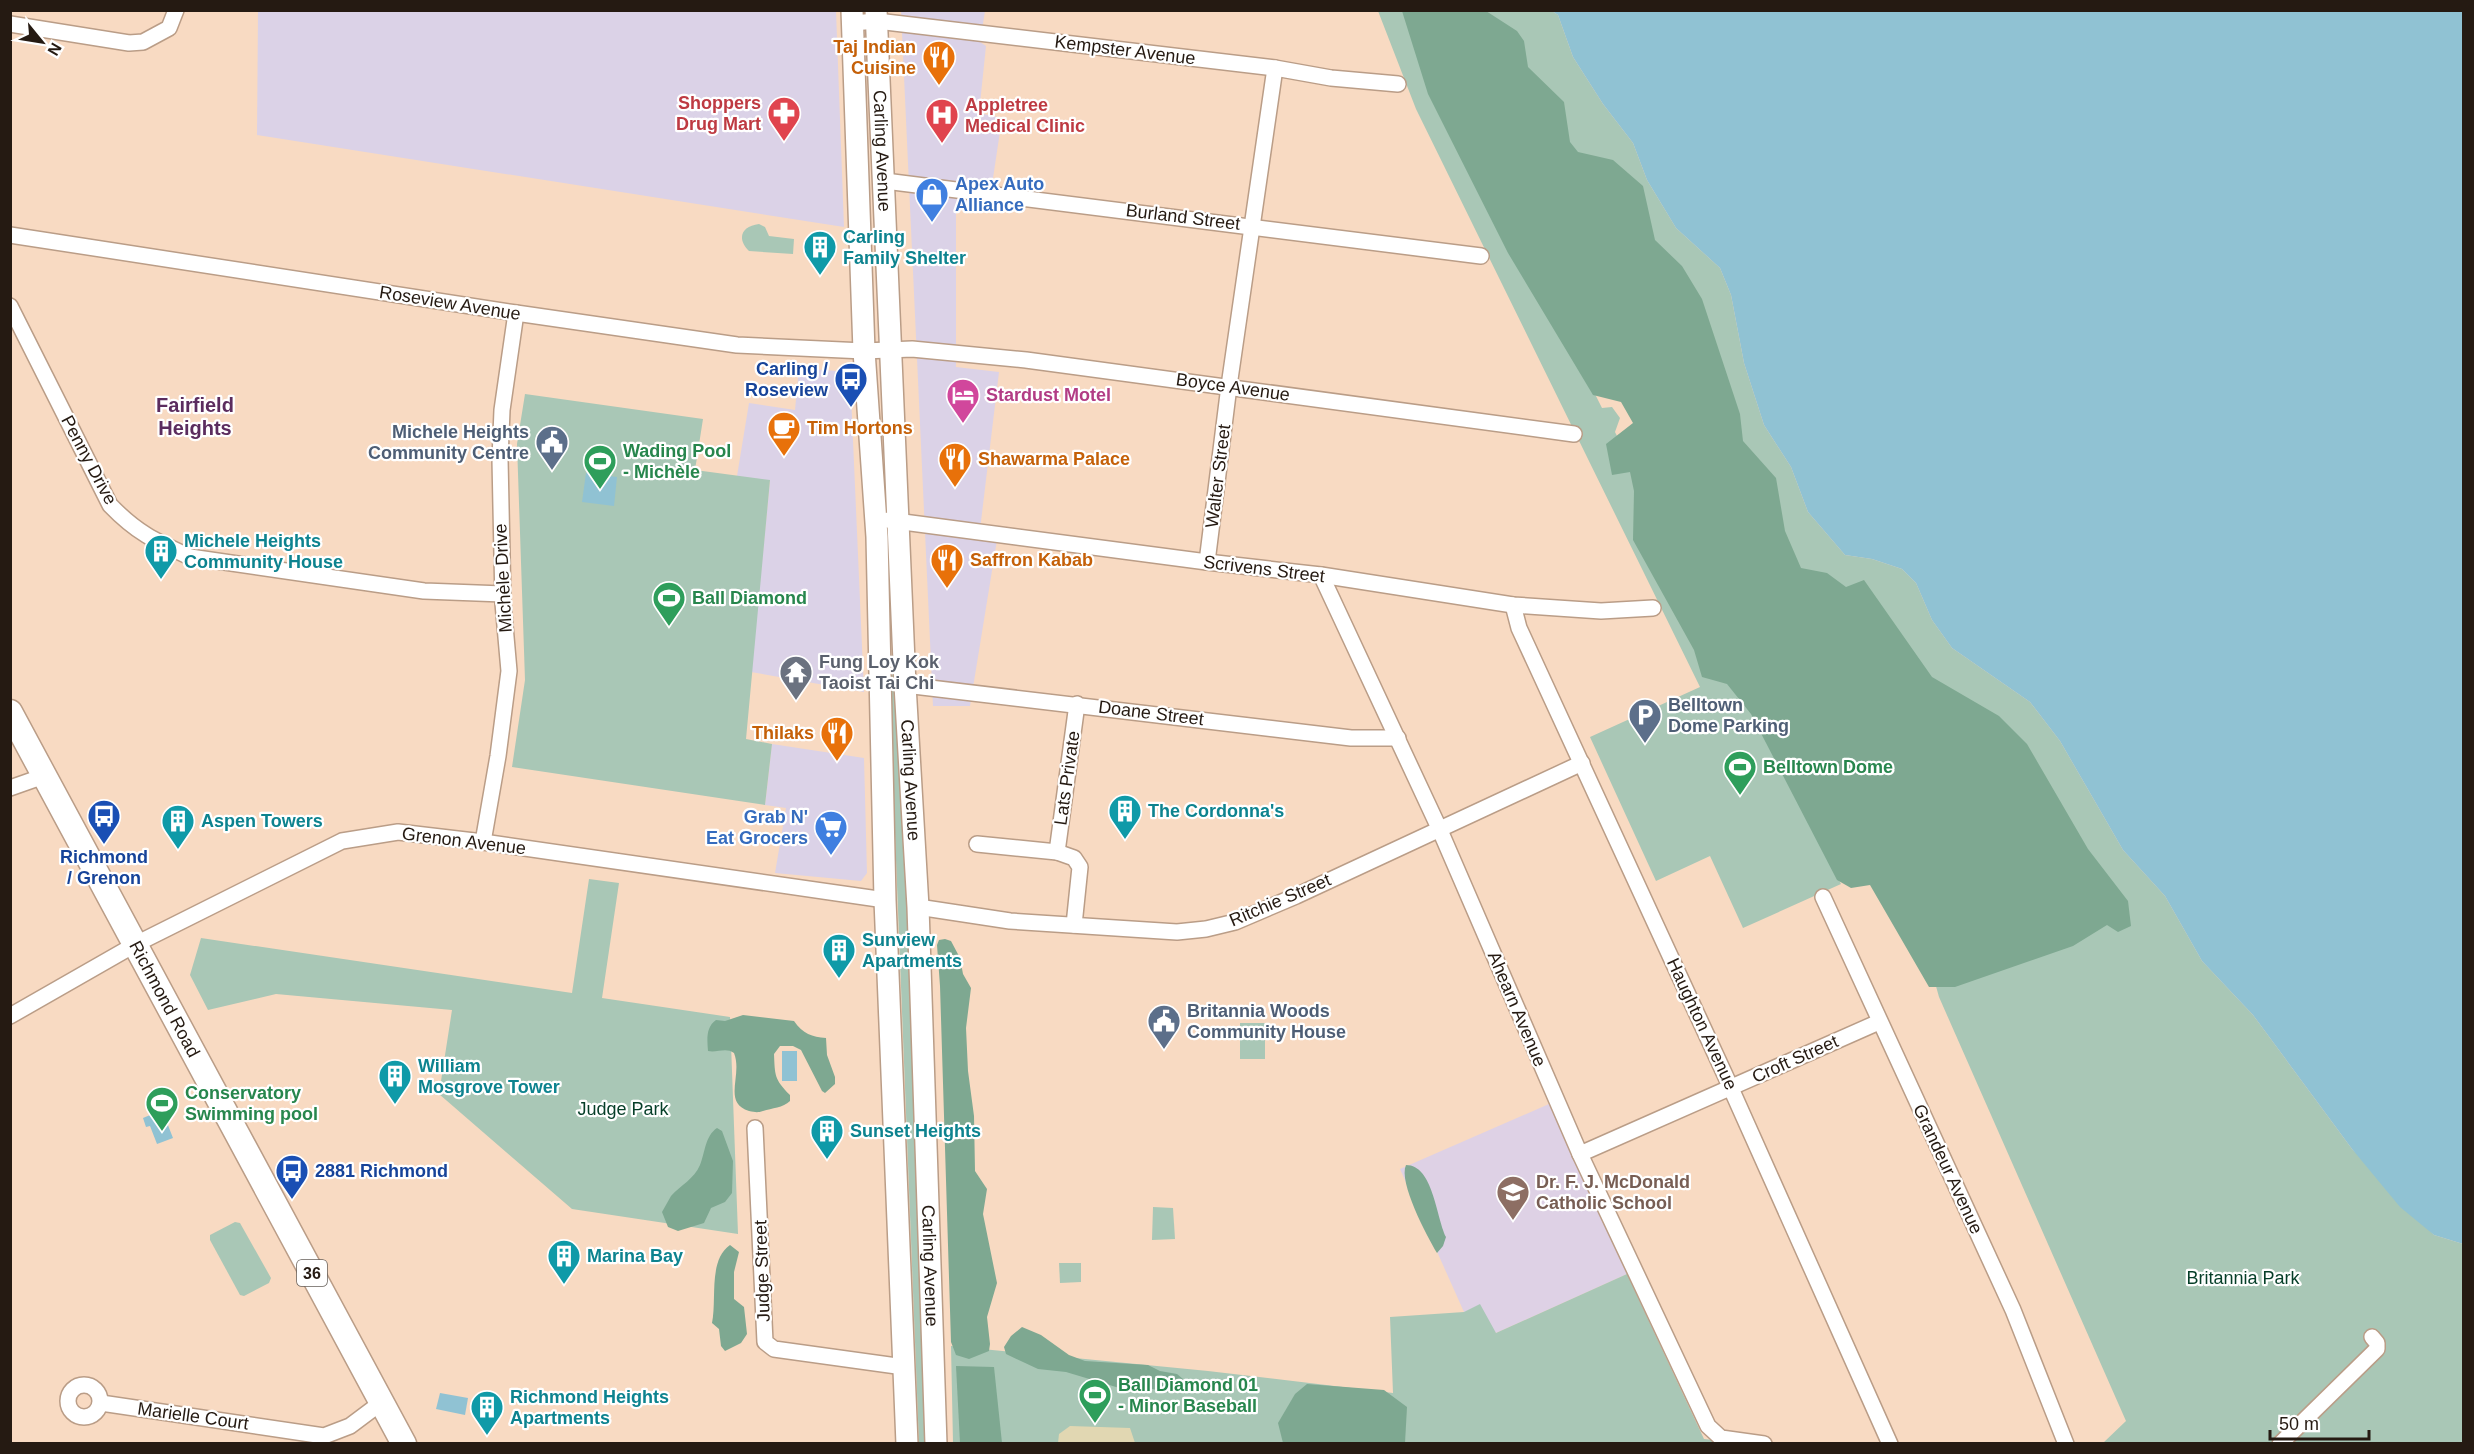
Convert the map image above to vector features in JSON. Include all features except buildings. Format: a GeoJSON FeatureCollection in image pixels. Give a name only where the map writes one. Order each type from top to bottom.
{"type":"FeatureCollection","features":[{"type":"Feature","properties":{"kind":"main road","name":"Carling Avenue"},"geometry":{"type":"LineString","coordinates":[[876,16],[900,520],[905,685],[918,907],[936,1443]]}},
{"type":"Feature","properties":{"kind":"main road","name":"Carling Avenue"},"geometry":{"type":"LineString","coordinates":[[852,17],[864,351],[876,519],[885,900],[907,1443]]}},
{"type":"Feature","properties":{"kind":"main road","name":"Richmond Road"},"geometry":{"type":"LineString","coordinates":[[10,712],[404,1443]]}},
{"type":"Feature","properties":{"kind":"street"},"geometry":{"type":"LineString","coordinates":[[12,20],[129,43],[143,42],[169,28],[176,10]]}},
{"type":"Feature","properties":{"kind":"street","name":"Kempster Avenue"},"geometry":{"type":"LineString","coordinates":[[852,17],[876,16],[1275,68],[1330,78],[1398,84]]}},
{"type":"Feature","properties":{"kind":"street","name":"Walter Street"},"geometry":{"type":"LineString","coordinates":[[1208,562],[1229,386],[1254,226],[1275,68]]}},
{"type":"Feature","properties":{"kind":"street","name":"Burland Street"},"geometry":{"type":"LineString","coordinates":[[885,181],[1481,256]]}},
{"type":"Feature","properties":{"kind":"street","name":"Roseview Avenue"},"geometry":{"type":"LineString","coordinates":[[10,235],[737,345],[864,351],[892,350]]}},
{"type":"Feature","properties":{"kind":"street","name":"Penny Drive"},"geometry":{"type":"LineString","coordinates":[[10,306],[110,505],[132,527],[147,536],[190,557],[424,591],[503,594]]}},
{"type":"Feature","properties":{"kind":"street","name":"Michèle Drive"},"geometry":{"type":"LineString","coordinates":[[483,842],[498,756],[509,671],[503,594],[500,459],[502,410],[516,313]]}},
{"type":"Feature","properties":{"kind":"street","name":"Boyce Avenue"},"geometry":{"type":"LineString","coordinates":[[892,350],[912,349],[1026,360],[1574,434]]}},
{"type":"Feature","properties":{"kind":"street","name":"Scrivens Street"},"geometry":{"type":"LineString","coordinates":[[876,519],[900,520],[1208,562],[1321,574],[1513,605],[1601,611],[1653,608]]}},
{"type":"Feature","properties":{"kind":"street","name":"Ahearn Avenue"},"geometry":{"type":"LineString","coordinates":[[1321,574],[1439,828],[1580,1154],[1708,1426],[1721,1438],[1764,1443]]}},
{"type":"Feature","properties":{"kind":"street","name":"Haughton Avenue"},"geometry":{"type":"LineString","coordinates":[[1513,605],[1519,627],[1731,1087],[1890,1443]]}},
{"type":"Feature","properties":{"kind":"street","name":"Doane Street"},"geometry":{"type":"LineString","coordinates":[[905,685],[1351,738],[1398,738]]}},
{"type":"Feature","properties":{"kind":"street","name":"Lats Private"},"geometry":{"type":"LineString","coordinates":[[1057,852],[1077,704]]}},
{"type":"Feature","properties":{"kind":"street","name":"Ritchie Street"},"geometry":{"type":"LineString","coordinates":[[918,907],[1010,921],[1177,932],[1206,929],[1235,922],[1296,896],[1582,763]]}},
{"type":"Feature","properties":{"kind":"street"},"geometry":{"type":"LineString","coordinates":[[10,788],[44,776]]}},
{"type":"Feature","properties":{"kind":"street","name":"Grenon Avenue"},"geometry":{"type":"LineString","coordinates":[[10,1016],[136,944],[342,841],[398,832],[483,842],[885,900]]}},
{"type":"Feature","properties":{"kind":"street"},"geometry":{"type":"LineString","coordinates":[[977,844],[1057,852],[1074,858],[1080,867],[1074,925]]}},
{"type":"Feature","properties":{"kind":"street","name":"Grandeur Avenue"},"geometry":{"type":"LineString","coordinates":[[1823,897],[2013,1310],[2066,1443]]}},
{"type":"Feature","properties":{"kind":"street","name":"Croft Street"},"geometry":{"type":"LineString","coordinates":[[1580,1154],[1879,1022]]}},
{"type":"Feature","properties":{"kind":"street","name":"Judge Street"},"geometry":{"type":"LineString","coordinates":[[755,1128],[765,1342],[774,1349],[904,1367]]}},
{"type":"Feature","properties":{"kind":"street"},"geometry":{"type":"LineString","coordinates":[[2280,1443],[2377,1349],[2377,1343],[2372,1337]]}},
{"type":"Feature","properties":{"kind":"street","name":"Marielle Court"},"geometry":{"type":"LineString","coordinates":[[101,1402],[324,1436],[350,1426],[382,1402]]}},
{"type":"Feature","properties":{"kind":"shaded area"},"geometry":{"type":"Polygon","coordinates":[[[258,11],[836,11],[844,227],[257,135],[258,11]]]}},
{"type":"Feature","properties":{"kind":"shaded area"},"geometry":{"type":"Polygon","coordinates":[[[901,11],[985,11],[980,42],[986,46],[979,113],[1002,118],[989,205],[956,202],[956,367],[999,372],[979,538],[997,540],[970,706],[933,706],[901,11]]]}},
{"type":"Feature","properties":{"kind":"shaded area"},"geometry":{"type":"Polygon","coordinates":[[[799,368],[850,372],[864,692],[751,672],[770,481],[737,476],[749,403],[795,410],[799,368]]]}},
{"type":"Feature","properties":{"kind":"shaded area"},"geometry":{"type":"Polygon","coordinates":[[[772,744],[864,758],[867,873],[861,881],[775,873],[786,808],[765,805],[772,744]]]}},
{"type":"Feature","properties":{"kind":"shaded area","name":"Dr. F. J. McDonald Catholic School"},"geometry":{"type":"Polygon","coordinates":[[[1549,1104],[1627,1274],[1496,1333],[1464,1312],[1400,1169],[1549,1104]]]}},
{"type":"Feature","properties":{"kind":"green space"},"geometry":{"type":"Polygon","coordinates":[[[1378,11],[1403,11],[1602,408],[1612,407],[1620,418],[1615,432],[1841,884],[1743,928],[1710,856],[1656,881],[1590,737],[1700,687],[1416,109],[1378,11]]]}},
{"type":"Feature","properties":{"kind":"green space"},"geometry":{"type":"Polygon","coordinates":[[[1402,11],[1486,11],[1517,31],[1524,41],[1528,67],[1564,102],[1570,142],[1578,152],[1613,160],[1643,186],[1655,240],[1682,266],[1702,299],[1740,414],[1743,441],[1776,478],[1785,531],[1801,568],[1827,573],[1846,587],[1864,580],[1932,677],[1999,716],[2027,744],[2088,849],[2128,901],[2131,926],[2118,932],[2107,925],[2073,946],[1955,987],[1929,987],[1870,885],[1851,888],[1837,880],[1751,714],[1727,684],[1702,677],[1694,650],[1633,540],[1634,491],[1630,472],[1612,475],[1606,444],[1633,423],[1621,402],[1593,395],[1508,253],[1428,94],[1402,11]]]}},
{"type":"Feature","properties":{"kind":"green space","name":"Britannia Park"},"geometry":{"type":"Polygon","coordinates":[[[1454,11],[1552,11],[1558,15],[1573,57],[1603,104],[1633,143],[1647,180],[1676,228],[1720,268],[1731,295],[1744,363],[1764,425],[1791,467],[1808,512],[1845,555],[1872,559],[1902,569],[1916,583],[1932,620],[1952,648],[2030,702],[2060,741],[2123,850],[2165,896],[2202,961],[2253,1015],[2352,1149],[2434,1235],[2463,1244],[2463,1443],[2103,1443],[2126,1421],[1939,997],[1912,900],[1454,11]]]}},
{"type":"Feature","properties":{"kind":"green space"},"geometry":{"type":"Polygon","coordinates":[[[759,224],[765,227],[769,236],[794,239],[793,254],[749,251],[743,242],[743,233],[748,227],[759,224]]]}},
{"type":"Feature","properties":{"kind":"green space"},"geometry":{"type":"Polygon","coordinates":[[[525,394],[703,419],[695,470],[770,480],[746,739],[772,744],[765,805],[512,767],[525,680],[517,444],[525,394]]]}},
{"type":"Feature","properties":{"kind":"green space"},"geometry":{"type":"Polygon","coordinates":[[[892,655],[906,866],[928,1443],[919,1443],[888,656],[892,655]]]}},
{"type":"Feature","properties":{"kind":"green space","name":"Judge Park"},"geometry":{"type":"Polygon","coordinates":[[[589,879],[619,883],[602,998],[730,1017],[738,1234],[572,1209],[439,1094],[452,1010],[276,994],[208,1010],[190,975],[201,938],[572,993],[589,879]]]}},
{"type":"Feature","properties":{"kind":"green space"},"geometry":{"type":"Polygon","coordinates":[[[939,940],[951,941],[960,958],[963,974],[971,988],[966,1028],[968,1071],[974,1116],[975,1171],[987,1189],[983,1214],[997,1283],[987,1317],[989,1351],[969,1359],[956,1355],[951,1342],[937,945],[939,940]]]}},
{"type":"Feature","properties":{"kind":"green space"},"geometry":{"type":"Polygon","coordinates":[[[743,1015],[794,1021],[808,1034],[826,1038],[827,1055],[835,1077],[835,1084],[825,1093],[822,1091],[801,1050],[793,1046],[780,1046],[774,1054],[775,1072],[778,1081],[790,1095],[790,1101],[759,1112],[741,1107],[735,1095],[736,1061],[734,1053],[728,1050],[708,1051],[707,1038],[710,1026],[716,1020],[725,1021],[743,1015]]]}},
{"type":"Feature","properties":{"kind":"green space"},"geometry":{"type":"Polygon","coordinates":[[[1240,1023],[1265,1023],[1265,1059],[1240,1059],[1240,1023]]]}},
{"type":"Feature","properties":{"kind":"green space"},"geometry":{"type":"Polygon","coordinates":[[[717,1128],[722,1131],[733,1161],[732,1193],[725,1202],[711,1208],[704,1223],[678,1231],[668,1227],[662,1212],[671,1196],[697,1170],[708,1140],[717,1128]]]}},
{"type":"Feature","properties":{"kind":"green space"},"geometry":{"type":"Polygon","coordinates":[[[1406,1165],[1415,1167],[1422,1173],[1432,1193],[1446,1237],[1437,1253],[1410,1196],[1406,1184],[1406,1165]]]}},
{"type":"Feature","properties":{"kind":"green space"},"geometry":{"type":"Polygon","coordinates":[[[1153,1207],[1173,1208],[1175,1239],[1152,1240],[1153,1207]]]}},
{"type":"Feature","properties":{"kind":"green space"},"geometry":{"type":"Polygon","coordinates":[[[235,1222],[240,1223],[271,1278],[269,1283],[244,1296],[240,1295],[210,1240],[210,1235],[235,1222]]]}},
{"type":"Feature","properties":{"kind":"green space"},"geometry":{"type":"Polygon","coordinates":[[[730,1245],[739,1252],[734,1272],[734,1299],[744,1307],[747,1334],[741,1343],[725,1351],[721,1346],[719,1329],[712,1323],[716,1270],[723,1252],[730,1245]]]}},
{"type":"Feature","properties":{"kind":"green space"},"geometry":{"type":"Polygon","coordinates":[[[1059,1263],[1081,1263],[1081,1282],[1060,1283],[1059,1263]]]}},
{"type":"Feature","properties":{"kind":"green space"},"geometry":{"type":"Polygon","coordinates":[[[1627,1274],[1704,1439],[1743,1443],[953,1443],[951,1346],[1208,1371],[1393,1393],[1390,1317],[1464,1312],[1480,1304],[1496,1333],[1627,1274]]]}},
{"type":"Feature","properties":{"kind":"green space"},"geometry":{"type":"Polygon","coordinates":[[[1022,1327],[1041,1335],[1069,1355],[1085,1361],[1148,1365],[1160,1371],[1177,1374],[1183,1379],[1184,1388],[1170,1393],[1148,1388],[1126,1390],[1066,1372],[1038,1369],[1006,1354],[1004,1347],[1011,1336],[1022,1327]]]}},
{"type":"Feature","properties":{"kind":"green space"},"geometry":{"type":"Polygon","coordinates":[[[956,1366],[994,1367],[1002,1443],[960,1443],[956,1366]]]}},
{"type":"Feature","properties":{"kind":"green space"},"geometry":{"type":"Polygon","coordinates":[[[1307,1384],[1384,1390],[1407,1407],[1405,1443],[1283,1443],[1278,1423],[1295,1394],[1307,1384]]]}},
{"type":"Feature","properties":{"kind":"sand"},"geometry":{"type":"Polygon","coordinates":[[[1070,1426],[1130,1428],[1135,1443],[1058,1443],[1059,1434],[1070,1426]]]}},
{"type":"Feature","properties":{"kind":"water"},"geometry":{"type":"Polygon","coordinates":[[[1552,11],[2463,11],[2463,1244],[2434,1235],[2400,1207],[2352,1149],[2253,1015],[2202,961],[2165,896],[2123,850],[2060,741],[2030,702],[1952,648],[1932,620],[1916,583],[1902,569],[1872,559],[1845,555],[1808,512],[1791,467],[1764,425],[1744,363],[1731,295],[1720,268],[1676,228],[1647,180],[1633,143],[1603,104],[1573,57],[1558,15],[1552,11]]]}},
{"type":"Feature","properties":{"kind":"water","name":"Wading Pool - Michèle"},"geometry":{"type":"Polygon","coordinates":[[[586,473],[617,477],[614,506],[582,502],[586,473]]]}},
{"type":"Feature","properties":{"kind":"water"},"geometry":{"type":"Polygon","coordinates":[[[782,1051],[797,1051],[797,1081],[782,1081],[782,1051]]]}},
{"type":"Feature","properties":{"kind":"water","name":"Conservatory Swimming pool"},"geometry":{"type":"Polygon","coordinates":[[[162,1110],[173,1138],[157,1144],[150,1126],[146,1127],[143,1118],[162,1110]]]}},
{"type":"Feature","properties":{"kind":"water"},"geometry":{"type":"Polygon","coordinates":[[[440,1393],[468,1398],[465,1415],[436,1409],[440,1393]]]}},
{"type":"Feature","properties":{"kind":"place","name":"Taj Indian Cuisine"},"geometry":{"type":"Point","coordinates":[939,86]}},
{"type":"Feature","properties":{"kind":"place","name":"Shoppers Drug Mart"},"geometry":{"type":"Point","coordinates":[784,142]}},
{"type":"Feature","properties":{"kind":"place","name":"Appletree Medical Clinic"},"geometry":{"type":"Point","coordinates":[942,144]}},
{"type":"Feature","properties":{"kind":"place","name":"Apex Auto Alliance"},"geometry":{"type":"Point","coordinates":[932,223]}},
{"type":"Feature","properties":{"kind":"place","name":"Carling Family Shelter"},"geometry":{"type":"Point","coordinates":[820,276]}},
{"type":"Feature","properties":{"kind":"place","name":"Carling / Roseview"},"geometry":{"type":"Point","coordinates":[851,408]}},
{"type":"Feature","properties":{"kind":"place","name":"Stardust Motel"},"geometry":{"type":"Point","coordinates":[963,424]}},
{"type":"Feature","properties":{"kind":"place","name":"Tim Hortons"},"geometry":{"type":"Point","coordinates":[784,457]}},
{"type":"Feature","properties":{"kind":"place","name":"Michele Heights Community Centre"},"geometry":{"type":"Point","coordinates":[552,471]}},
{"type":"Feature","properties":{"kind":"place","name":"Shawarma Palace"},"geometry":{"type":"Point","coordinates":[955,488]}},
{"type":"Feature","properties":{"kind":"place","name":"Wading Pool - Michèle"},"geometry":{"type":"Point","coordinates":[600,490]}},
{"type":"Feature","properties":{"kind":"place","name":"Michele Heights Community House"},"geometry":{"type":"Point","coordinates":[161,580]}},
{"type":"Feature","properties":{"kind":"place","name":"Saffron Kabab"},"geometry":{"type":"Point","coordinates":[947,589]}},
{"type":"Feature","properties":{"kind":"place","name":"Ball Diamond"},"geometry":{"type":"Point","coordinates":[669,627]}},
{"type":"Feature","properties":{"kind":"place","name":"Fung Loy Kok Taoist Tai Chi"},"geometry":{"type":"Point","coordinates":[796,701]}},
{"type":"Feature","properties":{"kind":"place","name":"Belltown Dome Parking"},"geometry":{"type":"Point","coordinates":[1645,744]}},
{"type":"Feature","properties":{"kind":"place","name":"Thilaks"},"geometry":{"type":"Point","coordinates":[837,762]}},
{"type":"Feature","properties":{"kind":"place","name":"Belltown Dome"},"geometry":{"type":"Point","coordinates":[1740,796]}},
{"type":"Feature","properties":{"kind":"place","name":"The Cordonna's"},"geometry":{"type":"Point","coordinates":[1125,840]}},
{"type":"Feature","properties":{"kind":"place","name":"Richmond / Grenon"},"geometry":{"type":"Point","coordinates":[104,845]}},
{"type":"Feature","properties":{"kind":"place","name":"Aspen Towers"},"geometry":{"type":"Point","coordinates":[178,850]}},
{"type":"Feature","properties":{"kind":"place","name":"Grab N' Eat Grocers"},"geometry":{"type":"Point","coordinates":[831,856]}},
{"type":"Feature","properties":{"kind":"place","name":"Sunview Apartments"},"geometry":{"type":"Point","coordinates":[839,979]}},
{"type":"Feature","properties":{"kind":"place","name":"Britannia Woods Community House"},"geometry":{"type":"Point","coordinates":[1164,1050]}},
{"type":"Feature","properties":{"kind":"place","name":"William Mosgrove Tower"},"geometry":{"type":"Point","coordinates":[395,1105]}},
{"type":"Feature","properties":{"kind":"place","name":"Conservatory Swimming pool"},"geometry":{"type":"Point","coordinates":[162,1132]}},
{"type":"Feature","properties":{"kind":"place","name":"Sunset Heights"},"geometry":{"type":"Point","coordinates":[827,1160]}},
{"type":"Feature","properties":{"kind":"place","name":"2881 Richmond"},"geometry":{"type":"Point","coordinates":[292,1200]}},
{"type":"Feature","properties":{"kind":"place","name":"Dr. F. J. McDonald Catholic School"},"geometry":{"type":"Point","coordinates":[1513,1221]}},
{"type":"Feature","properties":{"kind":"place","name":"Marina Bay"},"geometry":{"type":"Point","coordinates":[564,1285]}},
{"type":"Feature","properties":{"kind":"place","name":"Ball Diamond 01 - Minor Baseball"},"geometry":{"type":"Point","coordinates":[1095,1424]}},
{"type":"Feature","properties":{"kind":"place","name":"Richmond Heights Apartments"},"geometry":{"type":"Point","coordinates":[487,1436]}},
{"type":"Feature","properties":{"kind":"district","name":"Fairfield Heights"},"geometry":{"type":"Point","coordinates":[195,416]}}]}
